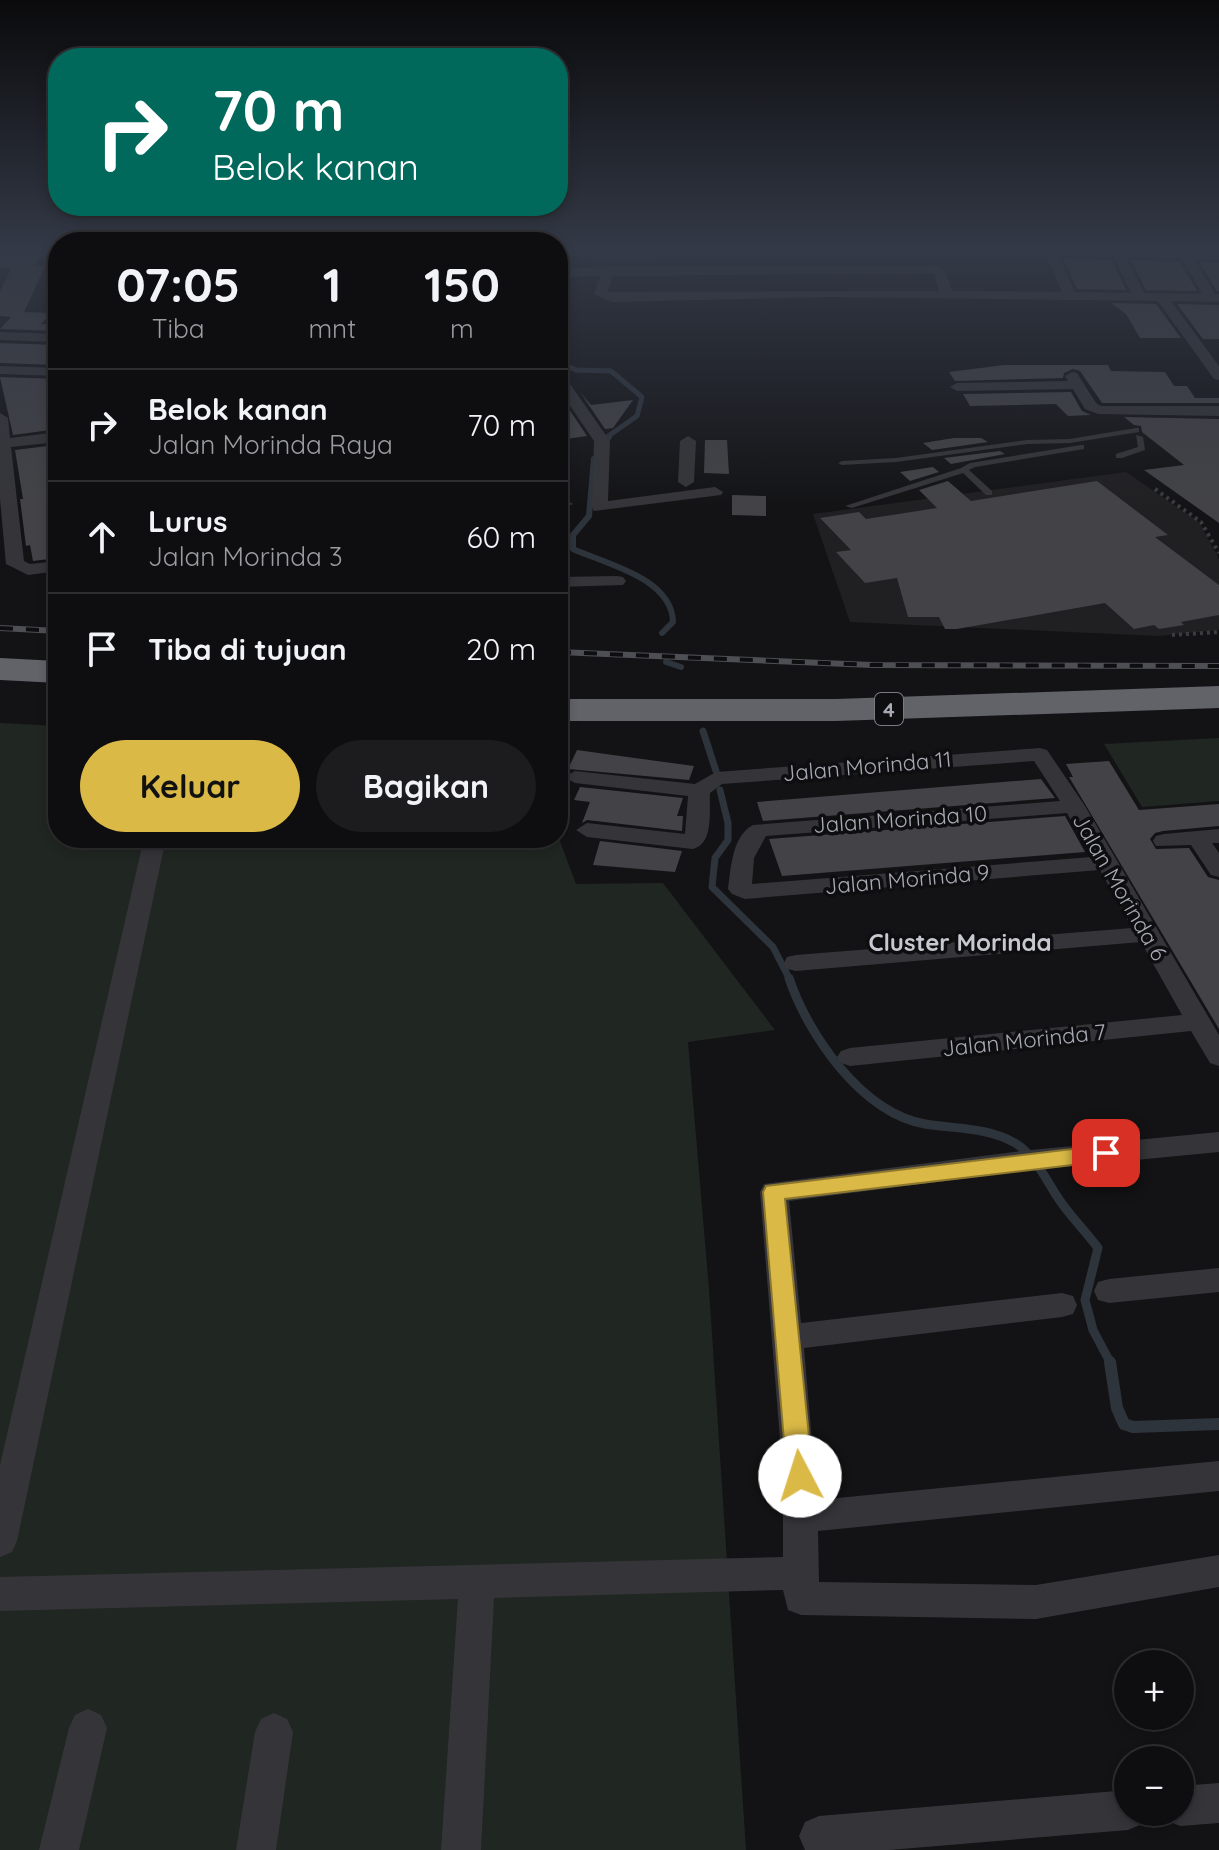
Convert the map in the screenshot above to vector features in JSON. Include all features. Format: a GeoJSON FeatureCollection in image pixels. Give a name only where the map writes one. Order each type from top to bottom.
{"type":"FeatureCollection","features":[{"type":"Feature","properties":{"kind":"highway"},"geometry":{"type":"LineString","coordinates":[[0,669],[48,671]]}},
{"type":"Feature","properties":{"kind":"highway","name":"4"},"geometry":{"type":"LineString","coordinates":[[568,689],[815,689],[1219,676]]}},
{"type":"Feature","properties":{"kind":"highway"},"geometry":{"type":"LineString","coordinates":[[0,686],[48,688]]}},
{"type":"Feature","properties":{"kind":"highway","name":"4"},"geometry":{"type":"LineString","coordinates":[[568,710],[836,710],[1219,697]]}},
{"type":"Feature","properties":{"kind":"street"},"geometry":{"type":"LineString","coordinates":[[1191,336],[1219,376]]}},
{"type":"Feature","properties":{"kind":"street"},"geometry":{"type":"LineString","coordinates":[[1195,341],[1219,342]]}},
{"type":"Feature","properties":{"kind":"street"},"geometry":{"type":"LineString","coordinates":[[0,370],[48,372]]}},
{"type":"Feature","properties":{"kind":"street"},"geometry":{"type":"LineString","coordinates":[[957,387],[1075,381],[1091,408],[1219,411]]}},
{"type":"Feature","properties":{"kind":"street"},"geometry":{"type":"LineString","coordinates":[[568,392],[600,439],[598,505],[603,508],[718,484],[686,482],[599,492]]}},
{"type":"Feature","properties":{"kind":"street"},"geometry":{"type":"LineString","coordinates":[[0,418],[15,564],[20,569],[28,570],[48,567]]}},
{"type":"Feature","properties":{"kind":"street"},"geometry":{"type":"LineString","coordinates":[[1,444],[48,438]]}},
{"type":"Feature","properties":{"kind":"street"},"geometry":{"type":"LineString","coordinates":[[686,482],[688,441]]}},
{"type":"Feature","properties":{"kind":"street"},"geometry":{"type":"LineString","coordinates":[[568,582],[617,581]]}},
{"type":"Feature","properties":{"kind":"street","name":"Jalan Morinda 11"},"geometry":{"type":"LineString","coordinates":[[699,791],[716,778],[1040,754]]}},
{"type":"Feature","properties":{"kind":"street","name":"Jalan Morinda 6"},"geometry":{"type":"LineString","coordinates":[[1040,754],[1074,806],[1219,1057]]}},
{"type":"Feature","properties":{"kind":"street"},"geometry":{"type":"LineString","coordinates":[[575,777],[699,791],[696,839],[693,842],[587,830]]}},
{"type":"Feature","properties":{"kind":"street","name":"Jalan Morinda 10"},"geometry":{"type":"LineString","coordinates":[[743,858],[755,833],[761,830],[1074,806]]}},
{"type":"Feature","properties":{"kind":"street"},"geometry":{"type":"LineString","coordinates":[[1164,841],[1208,837],[1219,870]]}},
{"type":"Feature","properties":{"kind":"street"},"geometry":{"type":"LineString","coordinates":[[0,1541],[153,848]]}},
{"type":"Feature","properties":{"kind":"street","name":"Jalan Morinda 9"},"geometry":{"type":"LineString","coordinates":[[743,858],[740,889],[745,892],[1107,863]]}},
{"type":"Feature","properties":{"kind":"street"},"geometry":{"type":"LineString","coordinates":[[796,963],[1147,934]]}},
{"type":"Feature","properties":{"kind":"street","name":"Jalan Morinda 7"},"geometry":{"type":"LineString","coordinates":[[850,1057],[1198,1022]]}},
{"type":"Feature","properties":{"kind":"street"},"geometry":{"type":"LineString","coordinates":[[1219,1142],[1035,1160],[774,1192],[800,1476],[801,1598],[1036,1602],[1219,1571]]}},
{"type":"Feature","properties":{"kind":"street"},"geometry":{"type":"LineString","coordinates":[[1109,1291],[1219,1280]]}},
{"type":"Feature","properties":{"kind":"street"},"geometry":{"type":"LineString","coordinates":[[787,1337],[1062,1305]]}},
{"type":"Feature","properties":{"kind":"street"},"geometry":{"type":"LineString","coordinates":[[801,1517],[1219,1476]]}},
{"type":"Feature","properties":{"kind":"street"},"geometry":{"type":"LineString","coordinates":[[0,1594],[801,1573]]}},
{"type":"Feature","properties":{"kind":"street"},"geometry":{"type":"LineString","coordinates":[[461,1850],[477,1582]]}},
{"type":"Feature","properties":{"kind":"street"},"geometry":{"type":"LineString","coordinates":[[59,1850],[88,1728]]}},
{"type":"Feature","properties":{"kind":"street"},"geometry":{"type":"LineString","coordinates":[[256,1850],[274,1732]]}},
{"type":"Feature","properties":{"kind":"street"},"geometry":{"type":"LineString","coordinates":[[1194,1805],[1219,1803]]}},
{"type":"Feature","properties":{"kind":"street"},"geometry":{"type":"LineString","coordinates":[[819,1836],[1114,1811]]}},
{"type":"Feature","properties":{"kind":"lane"},"geometry":{"type":"LineString","coordinates":[[1119,456],[1142,448],[1138,434],[1121,410]]}},
{"type":"Feature","properties":{"kind":"lane"},"geometry":{"type":"LineString","coordinates":[[842,463],[896,460],[1027,442],[1138,434]]}},
{"type":"Feature","properties":{"kind":"lane"},"geometry":{"type":"LineString","coordinates":[[849,506],[973,465],[1138,434]]}},
{"type":"Feature","properties":{"kind":"lane"},"geometry":{"type":"LineString","coordinates":[[964,470],[989,493]]}},
{"type":"Feature","properties":{"kind":"path"},"geometry":{"type":"LineString","coordinates":[[1155,489],[1201,522],[1219,553]]}},
{"type":"Feature","properties":{"kind":"path"},"geometry":{"type":"LineString","coordinates":[[1172,635],[1219,632]]}},
{"type":"Feature","properties":{"kind":"shaded area"},"geometry":{"type":"Polygon","coordinates":[[[1126,472],[1199,522],[1219,559],[1219,630],[1158,636],[850,622],[813,514],[1126,472]]]}},
{"type":"Feature","properties":{"kind":"shaded area"},"geometry":{"type":"Polygon","coordinates":[[[0,723],[48,725],[48,848],[562,848],[576,884],[663,883],[775,1030],[688,1042],[709,1289],[746,1850],[0,1850],[0,723]]]}},
{"type":"Feature","properties":{"kind":"shaded area"},"geometry":{"type":"Polygon","coordinates":[[[1219,738],[1219,801],[1142,807],[1104,744],[1219,738]]]}},
{"type":"Feature","properties":{"kind":"building"},"geometry":{"type":"Polygon","coordinates":[[[1139,336],[1181,338],[1140,338],[1139,336]]]}},
{"type":"Feature","properties":{"kind":"building"},"geometry":{"type":"Polygon","coordinates":[[[1201,336],[1219,336],[1219,339],[1201,336]]]}},
{"type":"Feature","properties":{"kind":"building"},"geometry":{"type":"Polygon","coordinates":[[[0,343],[48,345],[48,365],[0,363],[0,343]]]}},
{"type":"Feature","properties":{"kind":"building"},"geometry":{"type":"Polygon","coordinates":[[[1004,365],[1108,365],[1111,371],[1165,372],[1174,386],[1187,386],[1195,398],[1219,398],[1219,403],[1102,403],[1080,371],[1073,369],[1064,373],[1063,378],[955,381],[949,372],[1004,365]]]}},
{"type":"Feature","properties":{"kind":"building"},"geometry":{"type":"Polygon","coordinates":[[[0,377],[48,379],[48,430],[13,435],[0,377]]]}},
{"type":"Feature","properties":{"kind":"building"},"geometry":{"type":"Polygon","coordinates":[[[580,392],[591,405],[633,400],[613,428],[605,429],[580,392]]]}},
{"type":"Feature","properties":{"kind":"building"},"geometry":{"type":"Polygon","coordinates":[[[1071,392],[1082,411],[1091,415],[1068,416],[1056,404],[970,406],[963,394],[1071,392]]]}},
{"type":"Feature","properties":{"kind":"building"},"geometry":{"type":"Polygon","coordinates":[[[568,408],[587,436],[568,439],[568,408]]]}},
{"type":"Feature","properties":{"kind":"building"},"geometry":{"type":"Polygon","coordinates":[[[1124,417],[1219,419],[1219,523],[1144,470],[1184,465],[1142,432],[1141,426],[1124,417]]]}},
{"type":"Feature","properties":{"kind":"building"},"geometry":{"type":"Polygon","coordinates":[[[981,438],[988,442],[932,450],[923,443],[981,438]]]}},
{"type":"Feature","properties":{"kind":"building"},"geometry":{"type":"Polygon","coordinates":[[[705,440],[727,440],[729,474],[704,473],[705,440]]]}},
{"type":"Feature","properties":{"kind":"building"},"geometry":{"type":"Polygon","coordinates":[[[48,446],[48,559],[33,561],[30,545],[26,546],[15,450],[48,446]]]}},
{"type":"Feature","properties":{"kind":"building"},"geometry":{"type":"Polygon","coordinates":[[[1000,451],[1005,454],[951,464],[944,458],[1000,451]]]}},
{"type":"Feature","properties":{"kind":"building"},"geometry":{"type":"Polygon","coordinates":[[[933,467],[939,472],[910,481],[900,472],[933,467]]]}},
{"type":"Feature","properties":{"kind":"building"},"geometry":{"type":"Polygon","coordinates":[[[948,481],[971,501],[1097,481],[1168,535],[1155,537],[1219,585],[1219,615],[1159,629],[1154,625],[1134,629],[1105,603],[957,629],[945,629],[939,617],[908,617],[897,578],[865,583],[836,552],[851,550],[820,518],[859,512],[866,519],[937,508],[919,490],[948,481]]]}},
{"type":"Feature","properties":{"kind":"building"},"geometry":{"type":"Polygon","coordinates":[[[732,495],[766,496],[766,516],[732,515],[732,495]]]}},
{"type":"Feature","properties":{"kind":"building"},"geometry":{"type":"Polygon","coordinates":[[[577,750],[694,766],[689,780],[568,769],[577,750]]]}},
{"type":"Feature","properties":{"kind":"building"},"geometry":{"type":"Polygon","coordinates":[[[1109,761],[1139,810],[1219,804],[1219,826],[1163,831],[1155,833],[1150,839],[1156,849],[1189,848],[1208,877],[1219,880],[1219,1029],[1069,777],[1073,777],[1066,764],[1109,761]]]}},
{"type":"Feature","properties":{"kind":"building"},"geometry":{"type":"Polygon","coordinates":[[[1041,779],[1055,798],[763,821],[757,802],[1041,779]]]}},
{"type":"Feature","properties":{"kind":"building"},"geometry":{"type":"Polygon","coordinates":[[[580,787],[683,798],[677,816],[683,816],[682,831],[587,820],[582,823],[590,802],[574,800],[580,787]]]}},
{"type":"Feature","properties":{"kind":"building"},"geometry":{"type":"Polygon","coordinates":[[[1065,816],[1085,852],[782,876],[769,839],[1065,816]]]}},
{"type":"Feature","properties":{"kind":"building"},"geometry":{"type":"Polygon","coordinates":[[[600,841],[682,851],[675,872],[593,865],[600,841]]]}},
{"type":"Feature","properties":{"kind":"waterway"},"geometry":{"type":"LineString","coordinates":[[568,366],[576,370],[611,371],[642,397],[637,416],[604,439]]}},
{"type":"Feature","properties":{"kind":"waterway"},"geometry":{"type":"LineString","coordinates":[[604,439],[609,437]]}},
{"type":"Feature","properties":{"kind":"waterway"},"geometry":{"type":"LineString","coordinates":[[594,459],[589,516],[573,535],[573,549],[635,575],[662,594],[670,607],[673,622],[662,633]]}},
{"type":"Feature","properties":{"kind":"waterway"},"geometry":{"type":"LineString","coordinates":[[666,662],[681,667]]}},
{"type":"Feature","properties":{"kind":"waterway"},"geometry":{"type":"LineString","coordinates":[[703,731],[716,771]]}},
{"type":"Feature","properties":{"kind":"waterway"},"geometry":{"type":"LineString","coordinates":[[720,790],[728,823],[728,840],[715,858],[712,887],[773,947],[789,978]]}},
{"type":"Feature","properties":{"kind":"waterway"},"geometry":{"type":"LineString","coordinates":[[789,978],[809,1023],[824,1046],[840,1068],[880,1105],[902,1117],[925,1124],[994,1134],[1015,1143],[1030,1155],[1063,1205],[1098,1248],[1085,1300],[1093,1330],[1110,1362]]}},
{"type":"Feature","properties":{"kind":"waterway"},"geometry":{"type":"LineString","coordinates":[[1110,1362],[1117,1408],[1124,1424],[1133,1427],[1219,1424]]}},
{"type":"Feature","properties":{"kind":"railway"},"geometry":{"type":"LineString","coordinates":[[0,628],[48,630]]}},
{"type":"Feature","properties":{"kind":"railway"},"geometry":{"type":"LineString","coordinates":[[568,652],[872,665],[1219,666]]}},
{"type":"Feature","properties":{"kind":"district","name":"Cluster Morinda"},"geometry":{"type":"Point","coordinates":[960,942]}},
{"type":"Feature","properties":{"kind":"route"},"geometry":{"type":"LineString","coordinates":[[800,1476],[774,1192],[1106,1153]]}}]}
